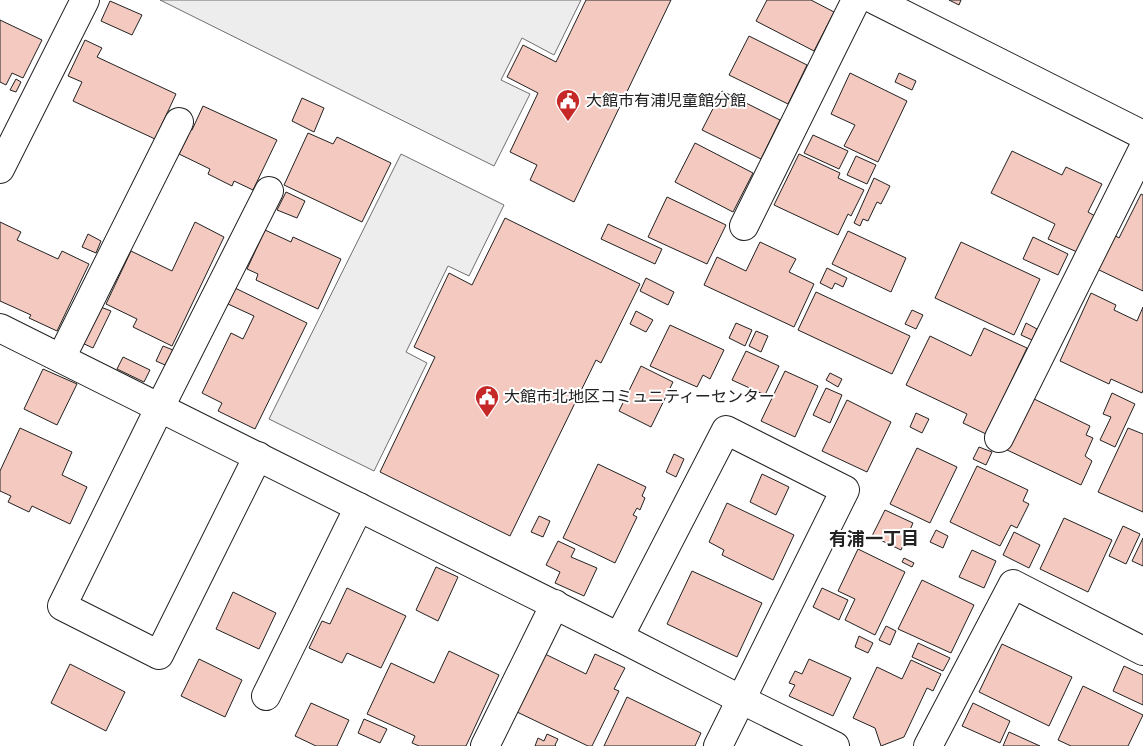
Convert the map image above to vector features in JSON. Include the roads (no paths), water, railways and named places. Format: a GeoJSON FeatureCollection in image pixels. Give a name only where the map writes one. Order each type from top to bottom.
{"type":"FeatureCollection","features":[{"type":"Feature","properties":{"kind":"street"},"geometry":{"type":"LineString","coordinates":[[0,169],[86,0]]}},
{"type":"Feature","properties":{"kind":"street"},"geometry":{"type":"LineString","coordinates":[[744,226],[856,0]]}},
{"type":"Feature","properties":{"kind":"street"},"geometry":{"type":"LineString","coordinates":[[875,0],[1143,135]]}},
{"type":"Feature","properties":{"kind":"street"},"geometry":{"type":"LineString","coordinates":[[61,358],[179,122]]}},
{"type":"Feature","properties":{"kind":"street"},"geometry":{"type":"LineString","coordinates":[[998,438],[1143,149]]}},
{"type":"Feature","properties":{"kind":"street"},"geometry":{"type":"LineString","coordinates":[[258,456],[160,655],[62,606],[160,407],[270,191]]}},
{"type":"Feature","properties":{"kind":"street"},"geometry":{"type":"LineString","coordinates":[[0,328],[555,604],[835,746]]}},
{"type":"Feature","properties":{"kind":"street"},"geometry":{"type":"LineString","coordinates":[[619,637],[726,430],[845,490],[718,746]]}},
{"type":"Feature","properties":{"kind":"street"},"geometry":{"type":"LineString","coordinates":[[266,696],[359,507]]}},
{"type":"Feature","properties":{"kind":"street"},"geometry":{"type":"LineString","coordinates":[[928,746],[1013,584],[1143,651]]}},
{"type":"Feature","properties":{"kind":"street"},"geometry":{"type":"LineString","coordinates":[[485,746],[555,604]]}},
{"type":"Feature","properties":{"kind":"place","name":"大館市有浦児童館分館"},"geometry":{"type":"Point","coordinates":[568,122]}},
{"type":"Feature","properties":{"kind":"place","name":"大館市北地区コミュニティーセンター"},"geometry":{"type":"Point","coordinates":[487,418]}},
{"type":"Feature","properties":{"kind":"district","name":"有浦一丁目"},"geometry":{"type":"Point","coordinates":[874,539]}}]}
